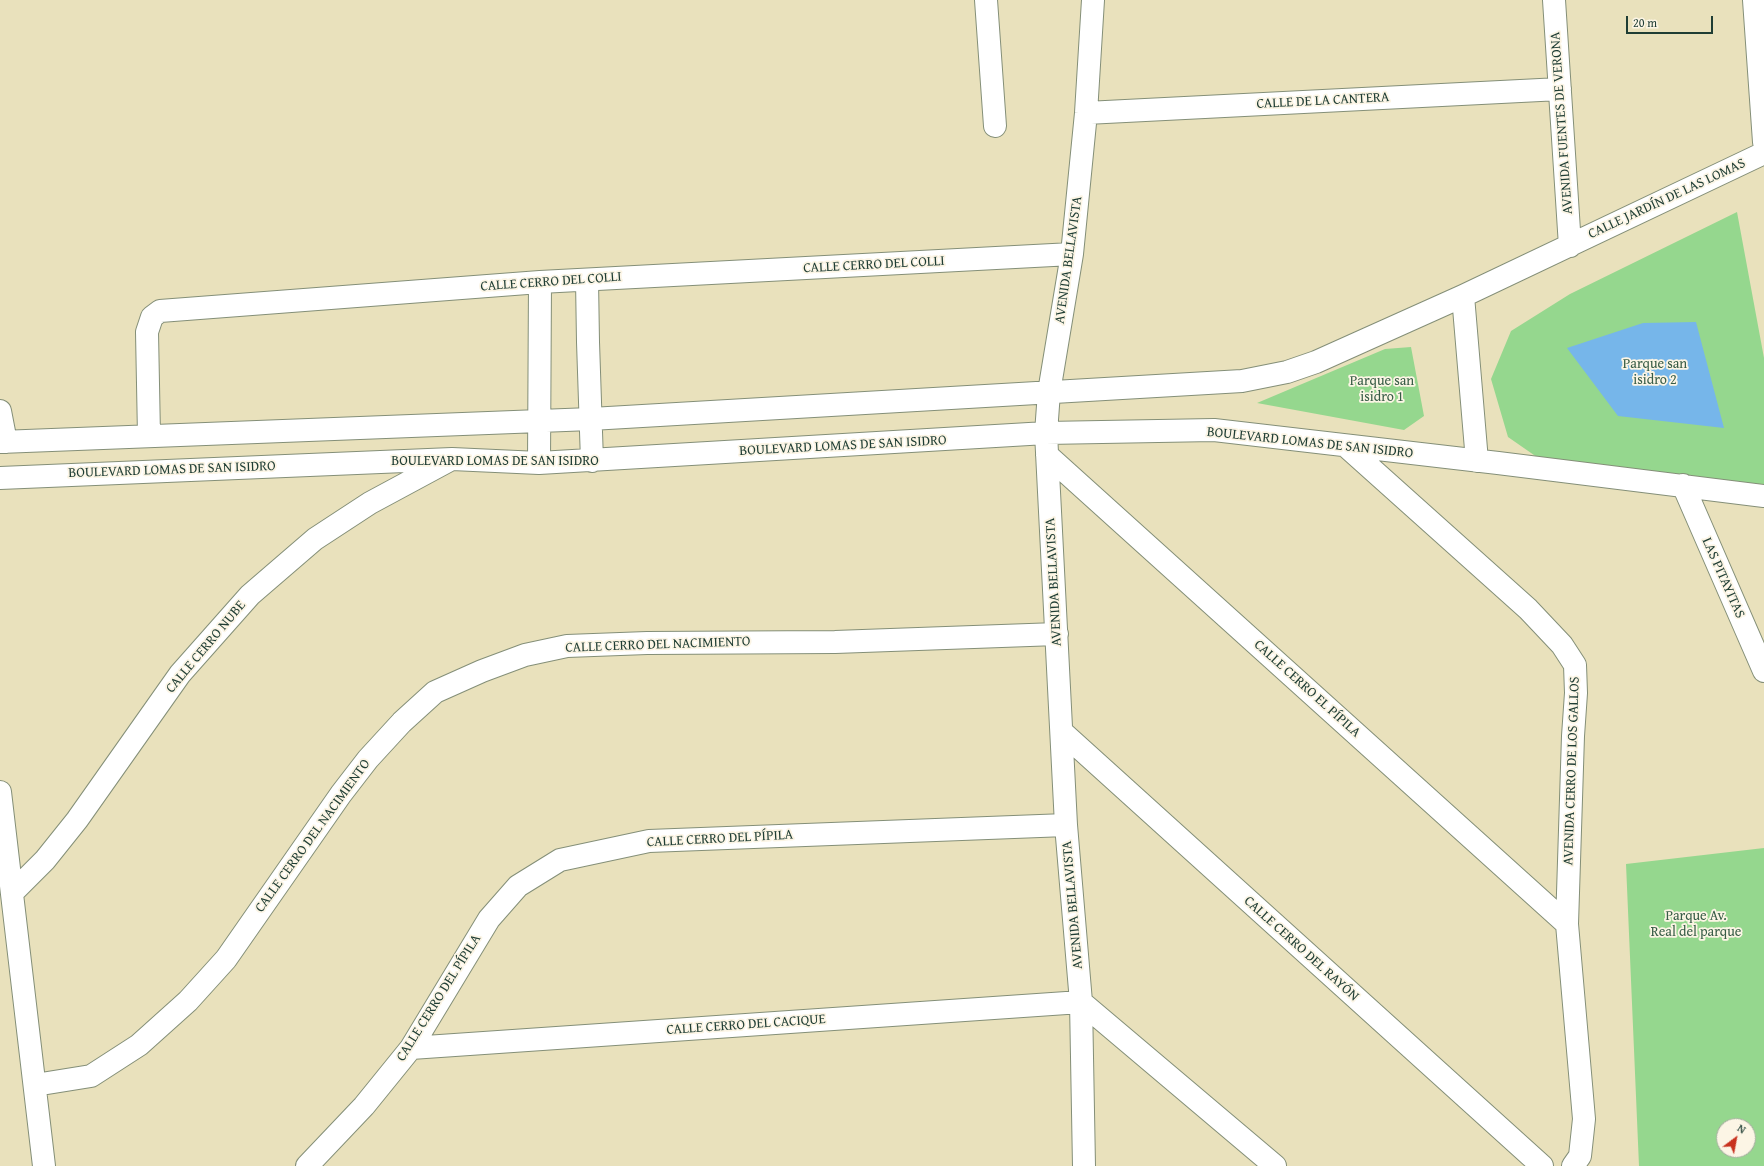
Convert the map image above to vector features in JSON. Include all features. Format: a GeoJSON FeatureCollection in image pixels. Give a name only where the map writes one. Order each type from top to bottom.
{"type":"FeatureCollection","features":[{"type":"Feature","properties":{"kind":"street"},"geometry":{"type":"LineString","coordinates":[[986,0],[995,126]]}},
{"type":"Feature","properties":{"kind":"street","name":"AVENIDA BELLAVISTA"},"geometry":{"type":"LineString","coordinates":[[1084,1166],[1081,1002],[1066,825],[1046,433],[1049,392],[1072,254],[1086,113],[1093,0]]}},
{"type":"Feature","properties":{"kind":"street","name":"AVENIDA FUENTES DE VERONA"},"geometry":{"type":"LineString","coordinates":[[1554,0],[1570,246]]}},
{"type":"Feature","properties":{"kind":"street"},"geometry":{"type":"LineString","coordinates":[[1754,0],[1764,142]]}},
{"type":"Feature","properties":{"kind":"street","name":"CALLE DE LA CANTERA"},"geometry":{"type":"LineString","coordinates":[[1086,113],[1560,89]]}},
{"type":"Feature","properties":{"kind":"street","name":"CALLE JARDÍN DE LAS LOMAS"},"geometry":{"type":"LineString","coordinates":[[1570,246],[1764,153]]}},
{"type":"Feature","properties":{"kind":"street"},"geometry":{"type":"LineString","coordinates":[[0,411],[3,442],[591,419],[1242,381],[1287,372],[1316,362],[1570,246]]}},
{"type":"Feature","properties":{"kind":"street","name":"CALLE CERRO DEL COLLI"},"geometry":{"type":"LineString","coordinates":[[149,436],[147,332],[152,317],[160,311],[540,282],[1072,254]]}},
{"type":"Feature","properties":{"kind":"street"},"geometry":{"type":"LineString","coordinates":[[587,280],[592,461]]}},
{"type":"Feature","properties":{"kind":"street"},"geometry":{"type":"LineString","coordinates":[[539,463],[540,282]]}},
{"type":"Feature","properties":{"kind":"street"},"geometry":{"type":"LineString","coordinates":[[1463,296],[1477,461]]}},
{"type":"Feature","properties":{"kind":"street","name":"BOULEVARD LOMAS DE SAN ISIDRO"},"geometry":{"type":"LineString","coordinates":[[0,478],[452,459],[539,463],[592,461],[1046,433],[1214,430],[1764,496]]}},
{"type":"Feature","properties":{"kind":"street","name":"AVENIDA CERRO DE LOS GALLOS"},"geometry":{"type":"LineString","coordinates":[[1346,446],[1528,609],[1562,645],[1575,664],[1576,693],[1573,736],[1567,924],[1584,1119],[1580,1156],[1573,1166]]}},
{"type":"Feature","properties":{"kind":"street","name":"CALLE CERRO EL PÍPILA"},"geometry":{"type":"LineString","coordinates":[[1046,455],[1567,924]]}},
{"type":"Feature","properties":{"kind":"street","name":"CALLE CERRO NUBE"},"geometry":{"type":"LineString","coordinates":[[13,892],[45,860],[77,820],[180,674],[250,595],[315,539],[370,502],[452,459]]}},
{"type":"Feature","properties":{"kind":"street","name":"LAS PITAYITAS"},"geometry":{"type":"LineString","coordinates":[[1683,486],[1764,671]]}},
{"type":"Feature","properties":{"kind":"street","name":"CALLE CERRO DEL NACIMIENTO"},"geometry":{"type":"LineString","coordinates":[[35,1085],[91,1076],[139,1045],[188,1001],[226,959],[341,794],[368,759],[402,722],[435,692],[482,671],[525,655],[567,646],[647,643],[835,642],[1057,634]]}},
{"type":"Feature","properties":{"kind":"street","name":"CALLE CERRO DEL RAYÓN"},"geometry":{"type":"LineString","coordinates":[[1062,732],[1541,1166]]}},
{"type":"Feature","properties":{"kind":"street"},"geometry":{"type":"LineString","coordinates":[[0,792],[13,892],[44,1166]]}},
{"type":"Feature","properties":{"kind":"street","name":"CALLE CERRO DEL PÍPILA"},"geometry":{"type":"LineString","coordinates":[[307,1166],[364,1106],[411,1048],[489,919],[518,886],[560,860],[649,841],[1066,825]]}},
{"type":"Feature","properties":{"kind":"street"},"geometry":{"type":"LineString","coordinates":[[1081,1002],[1275,1166]]}},
{"type":"Feature","properties":{"kind":"street","name":"CALLE CERRO DEL CACIQUE"},"geometry":{"type":"LineString","coordinates":[[411,1048],[1081,1002]]}},
{"type":"Feature","properties":{"kind":"green space","name":"Parque san isidro 2"},"geometry":{"type":"Polygon","coordinates":[[[1737,212],[1764,358],[1764,498],[1544,462],[1508,437],[1491,379],[1511,331],[1570,294],[1737,212]]]}},
{"type":"Feature","properties":{"kind":"green space","name":"Parque san isidro 1"},"geometry":{"type":"Polygon","coordinates":[[[1411,347],[1424,416],[1404,430],[1257,403],[1385,349],[1411,347]]]}},
{"type":"Feature","properties":{"kind":"green space","name":"Parque Av. Real del parque"},"geometry":{"type":"Polygon","coordinates":[[[1764,848],[1764,1166],[1639,1166],[1626,864],[1764,848]]]}},
{"type":"Feature","properties":{"kind":"water"},"geometry":{"type":"Polygon","coordinates":[[[1696,322],[1724,428],[1618,416],[1567,348],[1643,323],[1696,322]]]}}]}
